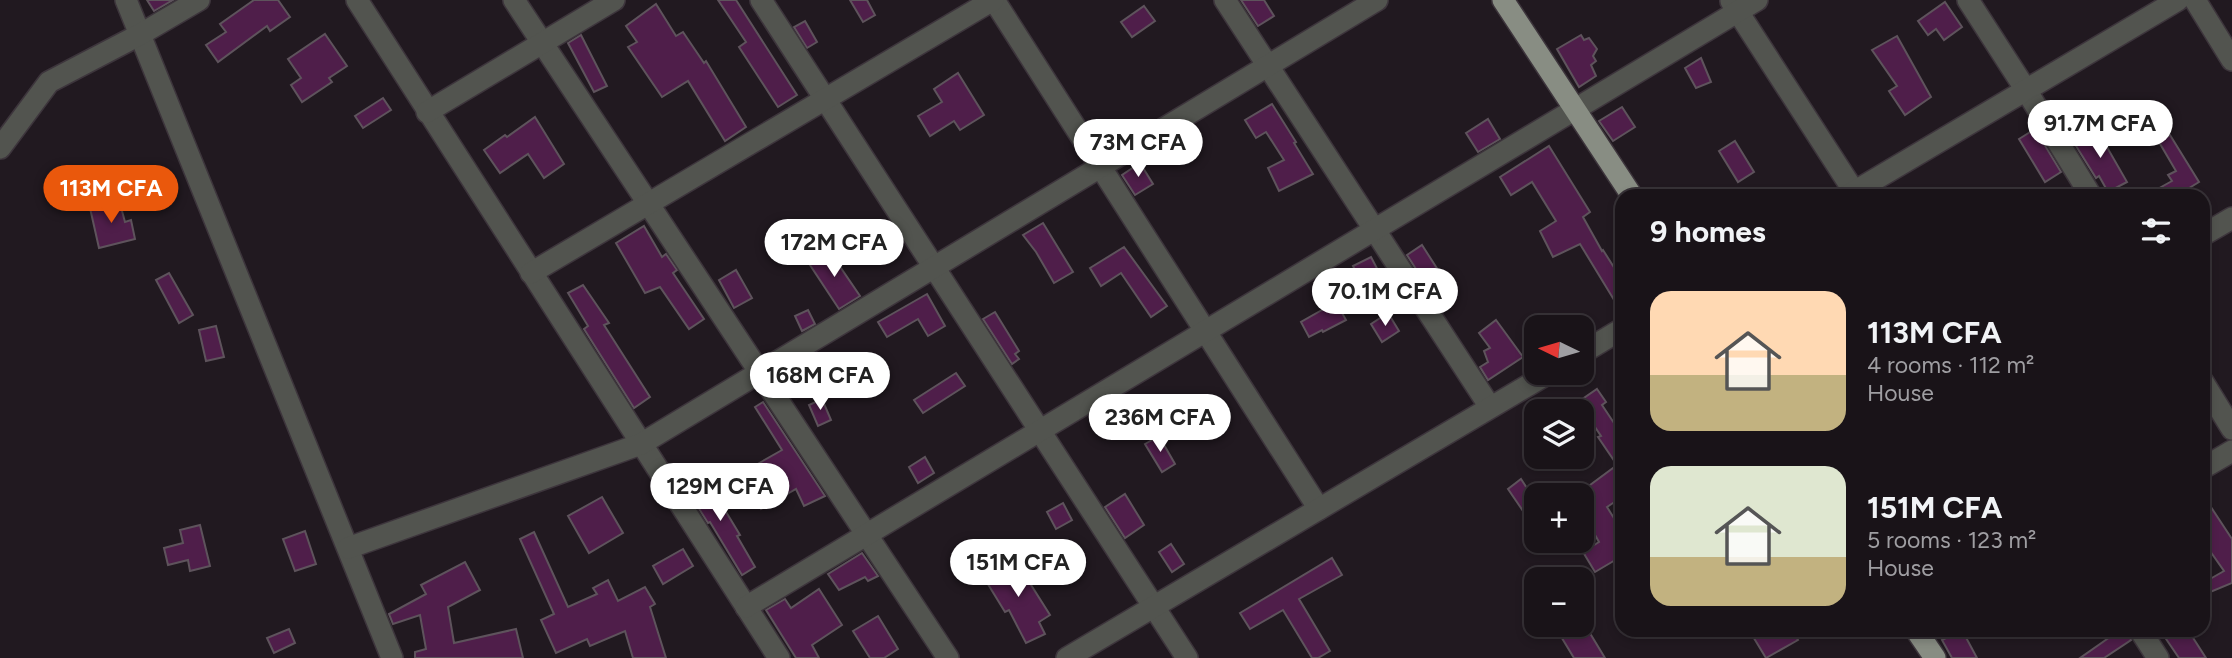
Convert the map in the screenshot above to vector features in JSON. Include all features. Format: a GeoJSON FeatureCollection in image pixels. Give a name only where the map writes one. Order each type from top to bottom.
{"type":"FeatureCollection","features":[{"type":"Feature","properties":{"kind":"main road"},"geometry":{"type":"LineString","coordinates":[[1503,0],[1627,189]]}},
{"type":"Feature","properties":{"kind":"main road"},"geometry":{"type":"LineString","coordinates":[[1922,637],[1935,658]]}},
{"type":"Feature","properties":{"kind":"street"},"geometry":{"type":"LineString","coordinates":[[126,0],[392,658]]}},
{"type":"Feature","properties":{"kind":"street"},"geometry":{"type":"LineString","coordinates":[[0,149],[49,82],[199,0]]}},
{"type":"Feature","properties":{"kind":"street"},"geometry":{"type":"LineString","coordinates":[[356,0],[779,658]]}},
{"type":"Feature","properties":{"kind":"street"},"geometry":{"type":"LineString","coordinates":[[514,0],[948,658]]}},
{"type":"Feature","properties":{"kind":"street"},"geometry":{"type":"LineString","coordinates":[[427,112],[614,0]]}},
{"type":"Feature","properties":{"kind":"street"},"geometry":{"type":"LineString","coordinates":[[761,0],[1187,658]]}},
{"type":"Feature","properties":{"kind":"street"},"geometry":{"type":"LineString","coordinates":[[531,273],[993,0],[1319,509]]}},
{"type":"Feature","properties":{"kind":"street"},"geometry":{"type":"LineString","coordinates":[[1225,0],[1490,407]]}},
{"type":"Feature","properties":{"kind":"street"},"geometry":{"type":"LineString","coordinates":[[348,548],[641,444],[1377,0]]}},
{"type":"Feature","properties":{"kind":"street"},"geometry":{"type":"LineString","coordinates":[[746,607],[1575,109],[1734,6],[1757,0]]}},
{"type":"Feature","properties":{"kind":"street"},"geometry":{"type":"LineString","coordinates":[[1968,0],[2087,189]]}},
{"type":"Feature","properties":{"kind":"street"},"geometry":{"type":"LineString","coordinates":[[1861,189],[2178,0]]}},
{"type":"Feature","properties":{"kind":"street"},"geometry":{"type":"LineString","coordinates":[[2195,0],[2232,60]]}},
{"type":"Feature","properties":{"kind":"street"},"geometry":{"type":"LineString","coordinates":[[1734,6],[1850,189]]}},
{"type":"Feature","properties":{"kind":"street"},"geometry":{"type":"LineString","coordinates":[[2210,231],[2232,218]]}},
{"type":"Feature","properties":{"kind":"street"},"geometry":{"type":"LineString","coordinates":[[1594,346],[1615,333]]}},
{"type":"Feature","properties":{"kind":"street"},"geometry":{"type":"LineString","coordinates":[[1067,658],[1528,385]]}},
{"type":"Feature","properties":{"kind":"street"},"geometry":{"type":"LineString","coordinates":[[2210,393],[2232,429]]}},
{"type":"Feature","properties":{"kind":"street"},"geometry":{"type":"LineString","coordinates":[[2210,464],[2232,452]]}},
{"type":"Feature","properties":{"kind":"street"},"geometry":{"type":"LineString","coordinates":[[2144,637],[2158,658]]}},
{"type":"Feature","properties":{"kind":"building"},"geometry":{"type":"Polygon","coordinates":[[[147,0],[173,0],[154,11],[147,0]]]}},
{"type":"Feature","properties":{"kind":"building"},"geometry":{"type":"Polygon","coordinates":[[[254,0],[278,0],[290,17],[270,31],[267,26],[218,62],[206,45],[226,32],[220,24],[254,0]]]}},
{"type":"Feature","properties":{"kind":"building"},"geometry":{"type":"Polygon","coordinates":[[[718,0],[736,0],[797,95],[778,107],[739,47],[746,42],[718,0]]]}},
{"type":"Feature","properties":{"kind":"building"},"geometry":{"type":"Polygon","coordinates":[[[850,0],[867,0],[875,15],[863,22],[850,0]]]}},
{"type":"Feature","properties":{"kind":"building"},"geometry":{"type":"Polygon","coordinates":[[[1241,0],[1264,0],[1274,16],[1258,26],[1241,0]]]}},
{"type":"Feature","properties":{"kind":"building"},"geometry":{"type":"Polygon","coordinates":[[[1945,2],[1962,27],[1944,40],[1936,29],[1928,35],[1918,21],[1945,2]]]}},
{"type":"Feature","properties":{"kind":"building"},"geometry":{"type":"Polygon","coordinates":[[[656,4],[676,36],[683,32],[704,63],[706,61],[746,127],[725,141],[688,81],[662,97],[628,47],[637,42],[626,26],[656,4]]]}},
{"type":"Feature","properties":{"kind":"building"},"geometry":{"type":"Polygon","coordinates":[[[1144,6],[1155,21],[1132,37],[1121,22],[1144,6]]]}},
{"type":"Feature","properties":{"kind":"building"},"geometry":{"type":"Polygon","coordinates":[[[805,21],[817,42],[807,48],[794,27],[805,21]]]}},
{"type":"Feature","properties":{"kind":"building"},"geometry":{"type":"Polygon","coordinates":[[[325,34],[347,66],[329,78],[332,82],[302,102],[291,85],[301,78],[288,59],[325,34]]]}},
{"type":"Feature","properties":{"kind":"building"},"geometry":{"type":"Polygon","coordinates":[[[581,35],[607,86],[594,92],[568,43],[581,35]]]}},
{"type":"Feature","properties":{"kind":"building"},"geometry":{"type":"Polygon","coordinates":[[[1581,35],[1584,40],[1589,38],[1597,49],[1593,56],[1596,61],[1591,65],[1596,76],[1579,87],[1557,49],[1581,35]]]}},
{"type":"Feature","properties":{"kind":"building"},"geometry":{"type":"Polygon","coordinates":[[[1897,36],[1931,97],[1905,115],[1889,91],[1897,86],[1872,50],[1897,36]]]}},
{"type":"Feature","properties":{"kind":"building"},"geometry":{"type":"Polygon","coordinates":[[[1701,58],[1711,82],[1696,88],[1685,68],[1701,58]]]}},
{"type":"Feature","properties":{"kind":"building"},"geometry":{"type":"Polygon","coordinates":[[[958,73],[984,115],[960,130],[954,121],[930,136],[918,116],[942,102],[934,89],[958,73]]]}},
{"type":"Feature","properties":{"kind":"building"},"geometry":{"type":"Polygon","coordinates":[[[383,98],[391,110],[363,128],[355,116],[383,98]]]}},
{"type":"Feature","properties":{"kind":"building"},"geometry":{"type":"Polygon","coordinates":[[[1272,104],[1313,174],[1279,191],[1268,168],[1284,160],[1266,132],[1256,138],[1245,120],[1272,104]]]}},
{"type":"Feature","properties":{"kind":"building"},"geometry":{"type":"Polygon","coordinates":[[[1622,107],[1635,127],[1613,141],[1599,121],[1622,107]]]}},
{"type":"Feature","properties":{"kind":"building"},"geometry":{"type":"Polygon","coordinates":[[[535,117],[564,164],[544,178],[528,154],[500,173],[484,150],[535,117]]]}},
{"type":"Feature","properties":{"kind":"building"},"geometry":{"type":"Polygon","coordinates":[[[1488,119],[1500,139],[1478,152],[1466,133],[1488,119]]]}},
{"type":"Feature","properties":{"kind":"building"},"geometry":{"type":"Polygon","coordinates":[[[2096,128],[2127,182],[2114,189],[2106,189],[2099,176],[2096,178],[2073,141],[2096,128]]]}},
{"type":"Feature","properties":{"kind":"building"},"geometry":{"type":"Polygon","coordinates":[[[2035,129],[2061,172],[2045,182],[2019,139],[2035,129]]]}},
{"type":"Feature","properties":{"kind":"building"},"geometry":{"type":"Polygon","coordinates":[[[2170,135],[2199,182],[2188,189],[2158,189],[2172,181],[2168,175],[2176,171],[2159,142],[2170,135]]]}},
{"type":"Feature","properties":{"kind":"building"},"geometry":{"type":"Polygon","coordinates":[[[1735,141],[1754,172],[1738,182],[1719,151],[1735,141]]]}},
{"type":"Feature","properties":{"kind":"building"},"geometry":{"type":"Polygon","coordinates":[[[1549,146],[1590,212],[1583,217],[1615,269],[1615,302],[1580,244],[1553,257],[1540,231],[1556,221],[1532,182],[1511,195],[1500,177],[1549,146]]]}},
{"type":"Feature","properties":{"kind":"building"},"geometry":{"type":"Polygon","coordinates":[[[1140,163],[1153,184],[1135,195],[1122,175],[1140,163]]]}},
{"type":"Feature","properties":{"kind":"building"},"geometry":{"type":"Polygon","coordinates":[[[119,200],[125,222],[131,220],[135,239],[99,248],[90,208],[119,200]]]}},
{"type":"Feature","properties":{"kind":"building"},"geometry":{"type":"Polygon","coordinates":[[[1043,223],[1073,272],[1054,283],[1023,235],[1043,223]]]}},
{"type":"Feature","properties":{"kind":"building"},"geometry":{"type":"Polygon","coordinates":[[[644,226],[662,257],[666,254],[677,270],[673,273],[704,319],[689,329],[660,287],[645,293],[616,243],[644,226]]]}},
{"type":"Feature","properties":{"kind":"building"},"geometry":{"type":"Polygon","coordinates":[[[1422,245],[1456,298],[1441,308],[1407,255],[1422,245]]]}},
{"type":"Feature","properties":{"kind":"building"},"geometry":{"type":"Polygon","coordinates":[[[1124,247],[1167,306],[1151,317],[1121,273],[1101,286],[1090,268],[1124,247]]]}},
{"type":"Feature","properties":{"kind":"building"},"geometry":{"type":"Polygon","coordinates":[[[828,249],[860,296],[839,309],[808,262],[828,249]]]}},
{"type":"Feature","properties":{"kind":"building"},"geometry":{"type":"Polygon","coordinates":[[[1371,257],[1382,278],[1364,288],[1353,266],[1371,257]]]}},
{"type":"Feature","properties":{"kind":"building"},"geometry":{"type":"Polygon","coordinates":[[[736,270],[752,298],[734,308],[719,280],[736,270]]]}},
{"type":"Feature","properties":{"kind":"building"},"geometry":{"type":"Polygon","coordinates":[[[169,273],[193,315],[179,323],[156,280],[169,273]]]}},
{"type":"Feature","properties":{"kind":"building"},"geometry":{"type":"Polygon","coordinates":[[[583,285],[609,323],[604,325],[650,397],[634,408],[584,329],[588,326],[568,293],[583,285]]]}},
{"type":"Feature","properties":{"kind":"building"},"geometry":{"type":"Polygon","coordinates":[[[927,294],[945,326],[928,336],[918,319],[887,337],[878,322],[927,294]]]}},
{"type":"Feature","properties":{"kind":"building"},"geometry":{"type":"Polygon","coordinates":[[[1336,302],[1346,320],[1309,337],[1301,322],[1336,302]]]}},
{"type":"Feature","properties":{"kind":"building"},"geometry":{"type":"Polygon","coordinates":[[[808,310],[815,324],[802,331],[795,316],[808,310]]]}},
{"type":"Feature","properties":{"kind":"building"},"geometry":{"type":"Polygon","coordinates":[[[995,312],[1019,351],[1015,354],[1019,359],[1012,364],[983,319],[995,312]]]}},
{"type":"Feature","properties":{"kind":"building"},"geometry":{"type":"Polygon","coordinates":[[[1388,313],[1399,331],[1382,342],[1371,324],[1388,313]]]}},
{"type":"Feature","properties":{"kind":"building"},"geometry":{"type":"Polygon","coordinates":[[[1496,320],[1523,357],[1488,380],[1480,367],[1488,362],[1484,351],[1490,348],[1479,333],[1496,320]]]}},
{"type":"Feature","properties":{"kind":"building"},"geometry":{"type":"Polygon","coordinates":[[[216,326],[224,357],[206,361],[199,330],[216,326]]]}},
{"type":"Feature","properties":{"kind":"building"},"geometry":{"type":"Polygon","coordinates":[[[956,373],[965,386],[923,413],[914,400],[956,373]]]}},
{"type":"Feature","properties":{"kind":"building"},"geometry":{"type":"Polygon","coordinates":[[[1597,389],[1606,402],[1602,405],[1615,424],[1615,462],[1598,437],[1601,436],[1594,426],[1594,399],[1582,399],[1597,389]]]}},
{"type":"Feature","properties":{"kind":"building"},"geometry":{"type":"Polygon","coordinates":[[[822,399],[831,420],[818,426],[809,405],[822,399]]]}},
{"type":"Feature","properties":{"kind":"building"},"geometry":{"type":"Polygon","coordinates":[[[763,402],[825,496],[804,506],[796,489],[761,509],[740,474],[782,450],[755,407],[763,402]]]}},
{"type":"Feature","properties":{"kind":"building"},"geometry":{"type":"Polygon","coordinates":[[[1159,436],[1175,464],[1162,472],[1145,444],[1159,436]]]}},
{"type":"Feature","properties":{"kind":"building"},"geometry":{"type":"Polygon","coordinates":[[[925,457],[934,473],[918,483],[909,467],[925,457]]]}},
{"type":"Feature","properties":{"kind":"building"},"geometry":{"type":"Polygon","coordinates":[[[1615,466],[1615,502],[1607,507],[1615,520],[1615,560],[1595,572],[1584,553],[1594,553],[1594,545],[1599,542],[1594,533],[1593,483],[1615,466]]]}},
{"type":"Feature","properties":{"kind":"building"},"geometry":{"type":"Polygon","coordinates":[[[705,477],[740,535],[737,536],[755,567],[742,575],[686,488],[705,477]]]}},
{"type":"Feature","properties":{"kind":"building"},"geometry":{"type":"Polygon","coordinates":[[[1521,479],[1524,484],[1524,512],[1508,489],[1521,479]]]}},
{"type":"Feature","properties":{"kind":"building"},"geometry":{"type":"Polygon","coordinates":[[[1125,494],[1144,525],[1125,538],[1105,507],[1125,494]]]}},
{"type":"Feature","properties":{"kind":"building"},"geometry":{"type":"Polygon","coordinates":[[[602,497],[623,533],[589,553],[568,516],[602,497]]]}},
{"type":"Feature","properties":{"kind":"building"},"geometry":{"type":"Polygon","coordinates":[[[1063,503],[1072,520],[1056,529],[1047,512],[1063,503]]]}},
{"type":"Feature","properties":{"kind":"building"},"geometry":{"type":"Polygon","coordinates":[[[2210,506],[2232,539],[2232,583],[2210,592],[2210,579],[2224,571],[2210,551],[2210,506]]]}},
{"type":"Feature","properties":{"kind":"building"},"geometry":{"type":"Polygon","coordinates":[[[200,525],[210,566],[190,571],[188,560],[168,565],[164,548],[183,543],[180,530],[200,525]]]}},
{"type":"Feature","properties":{"kind":"building"},"geometry":{"type":"Polygon","coordinates":[[[305,531],[316,564],[295,571],[283,539],[305,531]]]}},
{"type":"Feature","properties":{"kind":"building"},"geometry":{"type":"Polygon","coordinates":[[[534,532],[568,607],[597,594],[593,588],[608,580],[618,601],[645,587],[655,604],[650,607],[666,658],[633,658],[625,631],[590,646],[587,639],[556,653],[541,620],[554,614],[520,539],[534,532]]]}},
{"type":"Feature","properties":{"kind":"building"},"geometry":{"type":"Polygon","coordinates":[[[1171,544],[1184,564],[1172,572],[1159,552],[1171,544]]]}},
{"type":"Feature","properties":{"kind":"building"},"geometry":{"type":"Polygon","coordinates":[[[683,549],[693,566],[663,584],[653,566],[683,549]]]}},
{"type":"Feature","properties":{"kind":"building"},"geometry":{"type":"Polygon","coordinates":[[[862,553],[878,576],[868,581],[865,577],[839,590],[828,574],[862,553]]]}},
{"type":"Feature","properties":{"kind":"building"},"geometry":{"type":"Polygon","coordinates":[[[1014,558],[1050,615],[1039,622],[1045,634],[1026,643],[1009,610],[1005,612],[983,576],[1014,558]]]}},
{"type":"Feature","properties":{"kind":"building"},"geometry":{"type":"Polygon","coordinates":[[[1332,558],[1342,575],[1299,599],[1330,651],[1318,658],[1312,658],[1283,610],[1250,629],[1240,613],[1332,558]]]}},
{"type":"Feature","properties":{"kind":"building"},"geometry":{"type":"Polygon","coordinates":[[[465,562],[480,590],[448,607],[454,643],[516,629],[523,658],[415,658],[415,652],[426,649],[420,615],[393,624],[389,614],[426,594],[421,585],[465,562]]]}},
{"type":"Feature","properties":{"kind":"building"},"geometry":{"type":"Polygon","coordinates":[[[819,589],[842,625],[812,645],[819,658],[796,658],[766,610],[785,599],[791,608],[819,589]]]}},
{"type":"Feature","properties":{"kind":"building"},"geometry":{"type":"Polygon","coordinates":[[[878,616],[898,649],[884,658],[870,658],[853,631],[878,616]]]}},
{"type":"Feature","properties":{"kind":"building"},"geometry":{"type":"Polygon","coordinates":[[[289,629],[295,643],[274,653],[267,638],[289,629]]]}},
{"type":"Feature","properties":{"kind":"building"},"geometry":{"type":"Polygon","coordinates":[[[1561,637],[1592,637],[1605,658],[1574,658],[1561,637]]]}},
{"type":"Feature","properties":{"kind":"building"},"geometry":{"type":"Polygon","coordinates":[[[1753,637],[1796,637],[1798,640],[1766,658],[1753,637]]]}},
{"type":"Feature","properties":{"kind":"building"},"geometry":{"type":"Polygon","coordinates":[[[1948,637],[1966,637],[1977,658],[1952,658],[1942,640],[1948,637]]]}},
{"type":"Feature","properties":{"kind":"building"},"geometry":{"type":"Polygon","coordinates":[[[2110,637],[2130,637],[2131,640],[2104,658],[2080,658],[2110,637]]]}},
{"type":"Feature","properties":{"kind":"building"},"geometry":{"type":"Polygon","coordinates":[[[2165,637],[2192,637],[2206,658],[2179,658],[2165,637]]]}}]}
